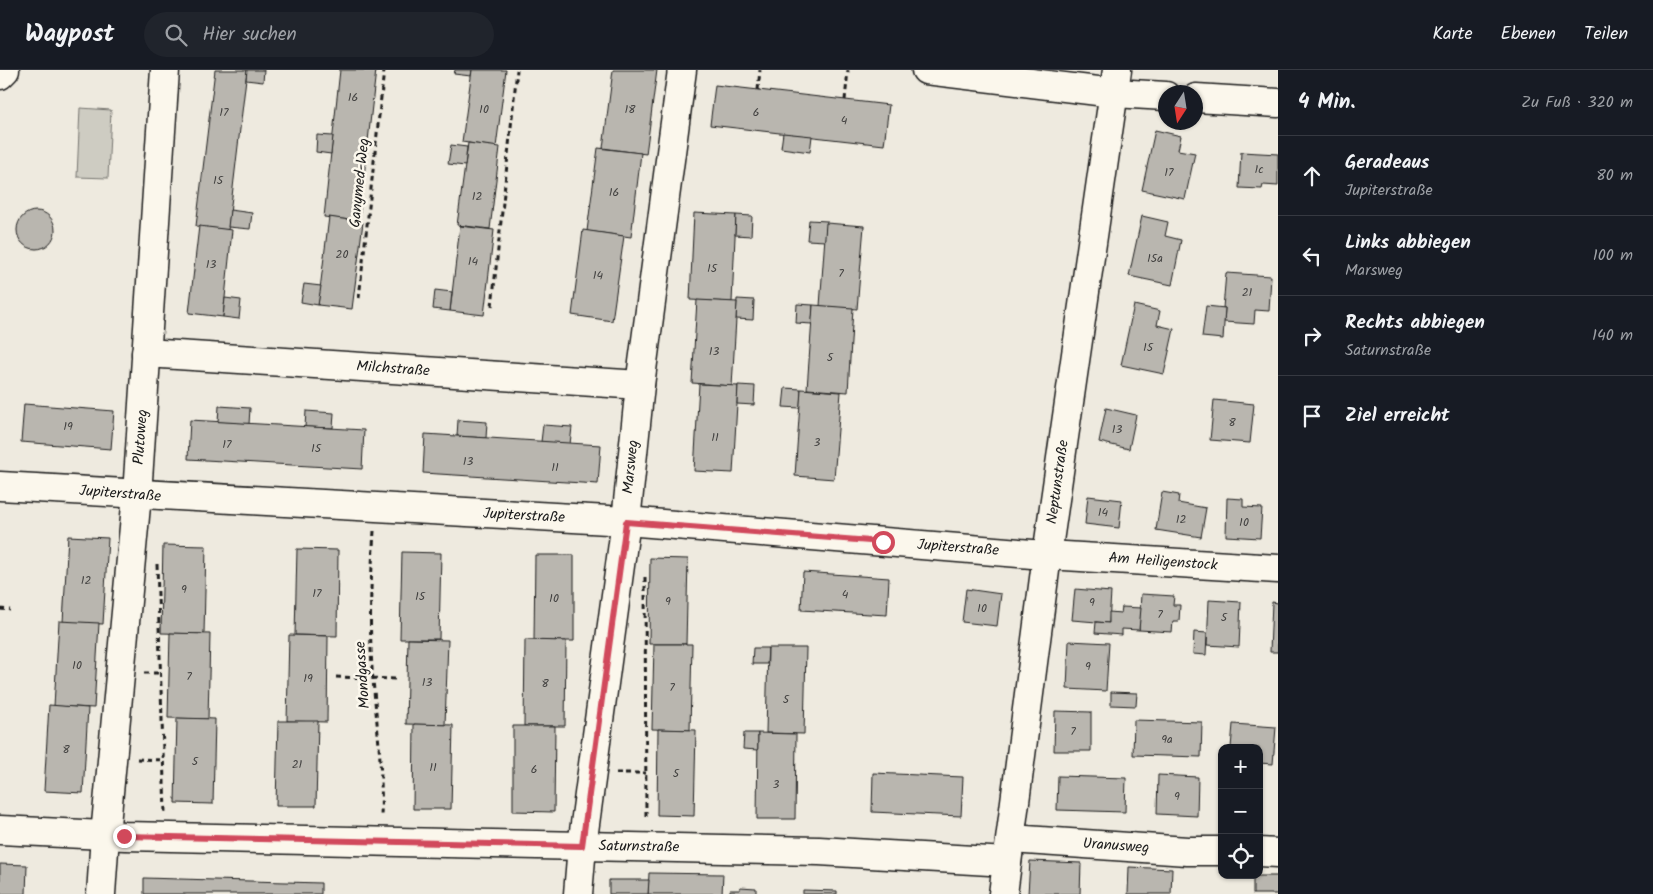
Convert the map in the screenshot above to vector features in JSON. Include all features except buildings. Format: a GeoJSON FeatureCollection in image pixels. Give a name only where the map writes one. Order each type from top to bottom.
{"type":"FeatureCollection","features":[{"type":"Feature","properties":{"kind":"street"},"geometry":{"type":"LineString","coordinates":[[0,75],[5,70]]}},
{"type":"Feature","properties":{"kind":"street","name":"Plutoweg"},"geometry":{"type":"LineString","coordinates":[[101,894],[137,495],[165,70]]}},
{"type":"Feature","properties":{"kind":"street","name":"Marsweg"},"geometry":{"type":"LineString","coordinates":[[578,894],[582,846],[626,522],[640,385],[682,70]]}},
{"type":"Feature","properties":{"kind":"street"},"geometry":{"type":"LineString","coordinates":[[926,70],[1116,81],[1158,94]]}},
{"type":"Feature","properties":{"kind":"street","name":"Neptunstraße"},"geometry":{"type":"LineString","coordinates":[[1003,894],[1047,555],[1116,81]]}},
{"type":"Feature","properties":{"kind":"street"},"geometry":{"type":"LineString","coordinates":[[1203,98],[1278,103]]}},
{"type":"Feature","properties":{"kind":"street","name":"Milchstraße"},"geometry":{"type":"LineString","coordinates":[[146,353],[640,385]]}},
{"type":"Feature","properties":{"kind":"street","name":"Jupiterstraße"},"geometry":{"type":"LineString","coordinates":[[0,486],[626,522],[1047,555]]}},
{"type":"Feature","properties":{"kind":"street","name":"Am Heiligenstock"},"geometry":{"type":"LineString","coordinates":[[1047,555],[1278,569]]}},
{"type":"Feature","properties":{"kind":"street","name":"Saturnstraße"},"geometry":{"type":"LineString","coordinates":[[0,830],[166,837],[818,851],[1009,850]]}},
{"type":"Feature","properties":{"kind":"street","name":"Uranusweg"},"geometry":{"type":"LineString","coordinates":[[1009,850],[1218,852]]}},
{"type":"Feature","properties":{"kind":"street"},"geometry":{"type":"LineString","coordinates":[[1263,852],[1278,853]]}},
{"type":"Feature","properties":{"kind":"path","name":"Ganymed-Weg"},"geometry":{"type":"LineString","coordinates":[[358,298],[384,70]]}},
{"type":"Feature","properties":{"kind":"path"},"geometry":{"type":"LineString","coordinates":[[492,306],[517,70]]}},
{"type":"Feature","properties":{"kind":"path"},"geometry":{"type":"LineString","coordinates":[[758,90],[760,70]]}},
{"type":"Feature","properties":{"kind":"path"},"geometry":{"type":"LineString","coordinates":[[845,100],[848,70]]}},
{"type":"Feature","properties":{"kind":"path","name":"Mondgasse"},"geometry":{"type":"LineString","coordinates":[[375,508],[370,589],[373,677],[379,735],[381,799],[379,841]]}},
{"type":"Feature","properties":{"kind":"path"},"geometry":{"type":"LineString","coordinates":[[157,555],[166,837]]}},
{"type":"Feature","properties":{"kind":"path"},"geometry":{"type":"LineString","coordinates":[[645,571],[646,816]]}},
{"type":"Feature","properties":{"kind":"path"},"geometry":{"type":"LineString","coordinates":[[0,609],[10,610]]}},
{"type":"Feature","properties":{"kind":"path"},"geometry":{"type":"LineString","coordinates":[[336,677],[396,679]]}},
{"type":"Feature","properties":{"kind":"shaded area"},"geometry":{"type":"Polygon","coordinates":[[[80,108],[111,110],[108,178],[77,177],[80,108]]]}},
{"type":"Feature","properties":{"kind":"route"},"geometry":{"type":"LineString","coordinates":[[124,836],[582,846],[626,522],[883,542]]}}]}
